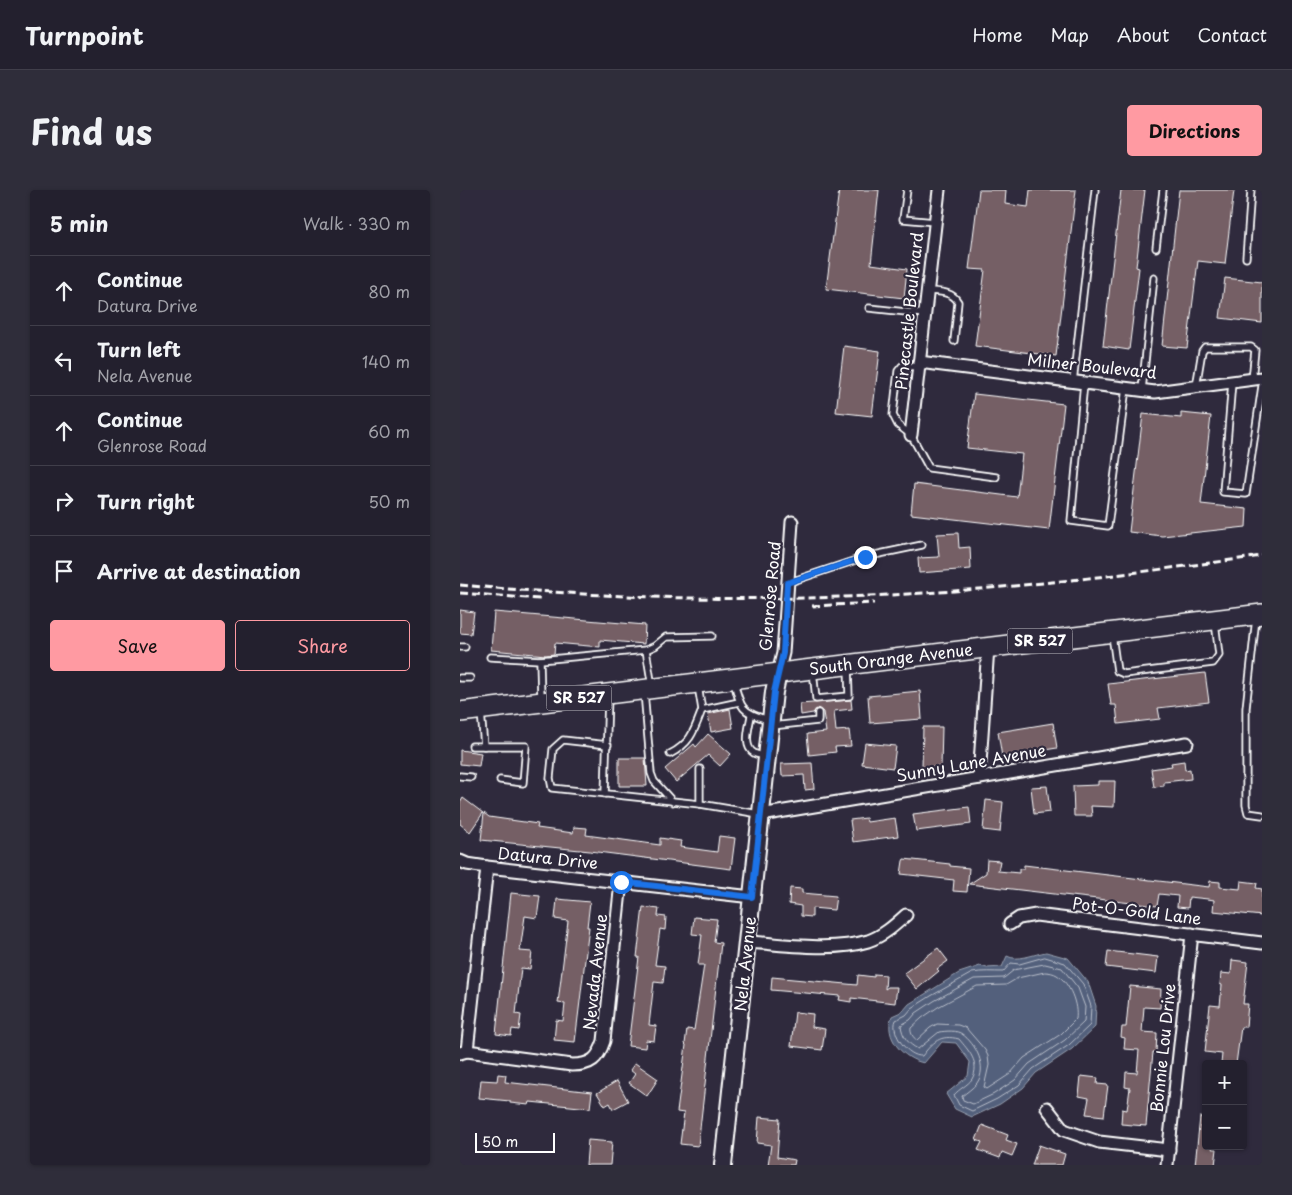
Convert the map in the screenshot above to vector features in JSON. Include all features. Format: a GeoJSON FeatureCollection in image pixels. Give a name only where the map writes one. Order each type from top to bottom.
{"type":"FeatureCollection","features":[{"type":"Feature","properties":{"kind":"main road","name":"South Orange Avenue"},"geometry":{"type":"LineString","coordinates":[[460,712],[1259,614]]}},
{"type":"Feature","properties":{"kind":"street","name":"Pinecastle Boulevard"},"geometry":{"type":"LineString","coordinates":[[911,435],[939,190]]}},
{"type":"Feature","properties":{"kind":"street","name":"Milner Boulevard"},"geometry":{"type":"LineString","coordinates":[[919,365],[1155,392],[1257,379]]}},
{"type":"Feature","properties":{"kind":"street","name":"Glenrose Road"},"geometry":{"type":"LineString","coordinates":[[778,673],[783,653],[792,522]]}},
{"type":"Feature","properties":{"kind":"street"},"geometry":{"type":"LineString","coordinates":[[979,778],[988,647]]}},
{"type":"Feature","properties":{"kind":"street","name":"Nela Avenue"},"geometry":{"type":"LineString","coordinates":[[723,1165],[774,692],[778,673]]}},
{"type":"Feature","properties":{"kind":"street","name":"Sunny Lane Avenue"},"geometry":{"type":"LineString","coordinates":[[761,814],[1187,742]]}},
{"type":"Feature","properties":{"kind":"street","name":"Datura Drive"},"geometry":{"type":"LineString","coordinates":[[460,861],[487,867],[752,897]]}},
{"type":"Feature","properties":{"kind":"street"},"geometry":{"type":"LineString","coordinates":[[464,1052],[487,867]]}},
{"type":"Feature","properties":{"kind":"street","name":"Nevada Avenue"},"geometry":{"type":"LineString","coordinates":[[464,1052],[572,1065],[582,1065],[592,1061],[600,1054],[604,1041],[621,882]]}},
{"type":"Feature","properties":{"kind":"street"},"geometry":{"type":"LineString","coordinates":[[747,942],[817,946],[850,945],[869,940],[890,930],[906,915]]}},
{"type":"Feature","properties":{"kind":"street","name":"Pot-O-Gold Lane"},"geometry":{"type":"LineString","coordinates":[[1010,924],[1019,918],[1036,915],[1262,943]]}},
{"type":"Feature","properties":{"kind":"street","name":"Bonnie Lou Drive"},"geometry":{"type":"LineString","coordinates":[[1167,1165],[1192,934]]}},
{"type":"Feature","properties":{"kind":"street"},"geometry":{"type":"LineString","coordinates":[[1047,1108],[1064,1130],[1100,1142],[1169,1150]]}},
{"type":"Feature","properties":{"kind":"lane"},"geometry":{"type":"LineString","coordinates":[[906,190],[903,219],[935,222]]}},
{"type":"Feature","properties":{"kind":"lane"},"geometry":{"type":"LineString","coordinates":[[1095,190],[1079,382],[1071,521],[1108,526],[1126,388]]}},
{"type":"Feature","properties":{"kind":"lane"},"geometry":{"type":"LineString","coordinates":[[1156,248],[1163,190]]}},
{"type":"Feature","properties":{"kind":"lane"},"geometry":{"type":"LineString","coordinates":[[1246,258],[1251,190]]}},
{"type":"Feature","properties":{"kind":"lane"},"geometry":{"type":"LineString","coordinates":[[1142,390],[1154,278]]}},
{"type":"Feature","properties":{"kind":"lane"},"geometry":{"type":"LineString","coordinates":[[927,291],[949,294],[955,297],[958,302],[954,341]]}},
{"type":"Feature","properties":{"kind":"lane"},"geometry":{"type":"LineString","coordinates":[[869,308],[925,314]]}},
{"type":"Feature","properties":{"kind":"lane"},"geometry":{"type":"LineString","coordinates":[[1196,386],[1202,351],[1205,347],[1251,347],[1255,350],[1257,379]]}},
{"type":"Feature","properties":{"kind":"lane"},"geometry":{"type":"LineString","coordinates":[[919,365],[902,366],[898,371],[893,415],[898,425],[911,435],[929,468],[996,477]]}},
{"type":"Feature","properties":{"kind":"lane"},"geometry":{"type":"LineString","coordinates":[[1232,382],[1223,492],[1246,494],[1262,386]]}},
{"type":"Feature","properties":{"kind":"lane"},"geometry":{"type":"LineString","coordinates":[[787,583],[865,557],[922,545]]}},
{"type":"Feature","properties":{"kind":"lane"},"geometry":{"type":"LineString","coordinates":[[1259,614],[1246,708],[1246,805],[1248,813],[1262,815]]}},
{"type":"Feature","properties":{"kind":"lane"},"geometry":{"type":"LineString","coordinates":[[1111,632],[1117,671],[1124,674],[1213,663],[1219,655],[1214,619]]}},
{"type":"Feature","properties":{"kind":"lane"},"geometry":{"type":"LineString","coordinates":[[490,657],[540,660],[646,650],[655,646],[666,637],[712,636]]}},
{"type":"Feature","properties":{"kind":"lane"},"geometry":{"type":"LineString","coordinates":[[646,650],[648,689],[647,730],[651,773],[654,781],[673,802]]}},
{"type":"Feature","properties":{"kind":"lane"},"geometry":{"type":"LineString","coordinates":[[540,660],[542,702]]}},
{"type":"Feature","properties":{"kind":"lane"},"geometry":{"type":"LineString","coordinates":[[813,669],[817,701],[849,696],[848,664]]}},
{"type":"Feature","properties":{"kind":"lane"},"geometry":{"type":"LineString","coordinates":[[460,678],[470,678]]}},
{"type":"Feature","properties":{"kind":"lane"},"geometry":{"type":"LineString","coordinates":[[734,679],[741,707],[751,715],[771,723],[818,721],[818,712]]}},
{"type":"Feature","properties":{"kind":"lane"},"geometry":{"type":"LineString","coordinates":[[670,754],[682,748],[691,737],[702,710],[697,683]]}},
{"type":"Feature","properties":{"kind":"lane"},"geometry":{"type":"LineString","coordinates":[[605,794],[608,745],[608,694]]}},
{"type":"Feature","properties":{"kind":"lane"},"geometry":{"type":"LineString","coordinates":[[702,710],[739,702]]}},
{"type":"Feature","properties":{"kind":"lane"},"geometry":{"type":"LineString","coordinates":[[481,710],[484,746]]}},
{"type":"Feature","properties":{"kind":"lane"},"geometry":{"type":"LineString","coordinates":[[751,715],[747,740],[749,747],[753,753],[767,756]]}},
{"type":"Feature","properties":{"kind":"lane"},"geometry":{"type":"LineString","coordinates":[[608,745],[563,740],[553,749],[550,778],[552,788],[700,804],[761,814]]}},
{"type":"Feature","properties":{"kind":"lane"},"geometry":{"type":"LineString","coordinates":[[472,746],[526,746],[523,783],[500,780]]}},
{"type":"Feature","properties":{"kind":"lane"},"geometry":{"type":"LineString","coordinates":[[700,769],[700,804]]}},
{"type":"Feature","properties":{"kind":"lane"},"geometry":{"type":"LineString","coordinates":[[460,776],[472,777]]}},
{"type":"Feature","properties":{"kind":"water"},"geometry":{"type":"Polygon","coordinates":[[[1046,952],[1068,958],[1088,982],[1096,1006],[1095,1027],[1072,1049],[1036,1073],[1023,1088],[1000,1104],[972,1117],[955,1109],[946,1094],[968,1076],[970,1062],[956,1043],[942,1042],[924,1063],[909,1057],[897,1046],[890,1032],[892,1016],[903,1011],[909,1004],[959,973],[980,966],[987,968],[1002,967],[1007,956],[1021,958],[1046,952]]]}},
{"type":"Feature","properties":{"kind":"building"},"geometry":{"type":"Polygon","coordinates":[[[839,190],[879,190],[871,264],[907,269],[904,298],[826,289],[839,190]]]}},
{"type":"Feature","properties":{"kind":"building"},"geometry":{"type":"Polygon","coordinates":[[[979,190],[1006,190],[1005,204],[1028,207],[1030,190],[1076,190],[1056,356],[975,346],[985,270],[969,269],[979,190]]]}},
{"type":"Feature","properties":{"kind":"building"},"geometry":{"type":"Polygon","coordinates":[[[1121,190],[1145,190],[1136,267],[1139,268],[1129,350],[1103,346],[1121,190]]]}},
{"type":"Feature","properties":{"kind":"building"},"geometry":{"type":"Polygon","coordinates":[[[1179,190],[1234,190],[1225,264],[1198,261],[1187,348],[1162,346],[1179,190]]]}},
{"type":"Feature","properties":{"kind":"building"},"geometry":{"type":"Polygon","coordinates":[[[1225,278],[1262,282],[1262,323],[1220,318],[1225,278]]]}},
{"type":"Feature","properties":{"kind":"building"},"geometry":{"type":"Polygon","coordinates":[[[844,346],[880,351],[872,416],[836,412],[844,346]]]}},
{"type":"Feature","properties":{"kind":"building"},"geometry":{"type":"Polygon","coordinates":[[[974,394],[1064,404],[1049,530],[911,514],[914,484],[1017,497],[1022,454],[967,448],[974,394]]]}},
{"type":"Feature","properties":{"kind":"building"},"geometry":{"type":"Polygon","coordinates":[[[1181,413],[1211,416],[1201,504],[1247,509],[1246,527],[1162,536],[1129,532],[1143,414],[1181,418],[1181,413]]]}},
{"type":"Feature","properties":{"kind":"building"},"geometry":{"type":"Polygon","coordinates":[[[958,533],[959,548],[970,547],[971,569],[919,573],[918,558],[939,557],[937,534],[958,533]]]}},
{"type":"Feature","properties":{"kind":"building"},"geometry":{"type":"Polygon","coordinates":[[[460,610],[474,612],[471,634],[460,633],[460,610]]]}},
{"type":"Feature","properties":{"kind":"building"},"geometry":{"type":"Polygon","coordinates":[[[494,612],[645,625],[644,644],[600,640],[600,647],[555,643],[554,654],[546,655],[491,650],[494,612]]]}},
{"type":"Feature","properties":{"kind":"building"},"geometry":{"type":"Polygon","coordinates":[[[1205,673],[1209,702],[1158,708],[1160,719],[1118,724],[1116,705],[1111,705],[1108,684],[1205,673]]]}},
{"type":"Feature","properties":{"kind":"building"},"geometry":{"type":"Polygon","coordinates":[[[920,691],[922,719],[870,723],[868,696],[920,691]]]}},
{"type":"Feature","properties":{"kind":"building"},"geometry":{"type":"Polygon","coordinates":[[[851,700],[852,709],[834,711],[836,731],[849,730],[851,746],[835,747],[836,752],[809,755],[807,734],[826,732],[823,712],[818,708],[813,713],[801,715],[800,704],[851,700]]]}},
{"type":"Feature","properties":{"kind":"building"},"geometry":{"type":"Polygon","coordinates":[[[730,709],[733,728],[711,732],[708,714],[730,709]]]}},
{"type":"Feature","properties":{"kind":"building"},"geometry":{"type":"Polygon","coordinates":[[[1053,723],[1057,748],[1002,757],[998,732],[1053,723]]]}},
{"type":"Feature","properties":{"kind":"building"},"geometry":{"type":"Polygon","coordinates":[[[923,727],[942,727],[941,767],[922,767],[923,727]]]}},
{"type":"Feature","properties":{"kind":"building"},"geometry":{"type":"Polygon","coordinates":[[[708,734],[731,754],[720,766],[708,755],[676,782],[665,769],[694,744],[696,747],[708,734]]]}},
{"type":"Feature","properties":{"kind":"building"},"geometry":{"type":"Polygon","coordinates":[[[865,743],[896,746],[893,768],[862,764],[865,743]]]}},
{"type":"Feature","properties":{"kind":"building"},"geometry":{"type":"Polygon","coordinates":[[[460,750],[481,753],[479,766],[460,764],[460,750]]]}},
{"type":"Feature","properties":{"kind":"building"},"geometry":{"type":"Polygon","coordinates":[[[619,758],[645,758],[647,786],[619,786],[619,758]]]}},
{"type":"Feature","properties":{"kind":"building"},"geometry":{"type":"Polygon","coordinates":[[[1184,761],[1185,770],[1190,769],[1191,779],[1164,782],[1164,786],[1154,787],[1151,769],[1172,766],[1171,763],[1184,761]]]}},
{"type":"Feature","properties":{"kind":"building"},"geometry":{"type":"Polygon","coordinates":[[[812,763],[814,789],[805,790],[804,775],[782,776],[781,764],[812,763]]]}},
{"type":"Feature","properties":{"kind":"building"},"geometry":{"type":"Polygon","coordinates":[[[1098,781],[1115,781],[1114,807],[1091,806],[1092,816],[1074,816],[1073,786],[1098,785],[1098,781]]]}},
{"type":"Feature","properties":{"kind":"building"},"geometry":{"type":"Polygon","coordinates":[[[1047,786],[1050,812],[1034,814],[1031,787],[1047,786]]]}},
{"type":"Feature","properties":{"kind":"building"},"geometry":{"type":"Polygon","coordinates":[[[463,798],[483,813],[470,832],[460,824],[460,803],[463,798]]]}},
{"type":"Feature","properties":{"kind":"building"},"geometry":{"type":"Polygon","coordinates":[[[986,800],[1003,802],[1000,832],[983,830],[986,800]]]}},
{"type":"Feature","properties":{"kind":"building"},"geometry":{"type":"Polygon","coordinates":[[[969,807],[971,824],[916,831],[913,814],[969,807]]]}},
{"type":"Feature","properties":{"kind":"building"},"geometry":{"type":"Polygon","coordinates":[[[484,813],[489,817],[538,824],[537,828],[573,833],[574,827],[587,828],[586,835],[660,845],[660,838],[681,841],[680,847],[717,852],[719,836],[735,838],[731,869],[590,851],[481,840],[484,813]]]}},
{"type":"Feature","properties":{"kind":"building"},"geometry":{"type":"Polygon","coordinates":[[[866,818],[867,822],[895,818],[898,836],[853,842],[850,820],[866,818]]]}},
{"type":"Feature","properties":{"kind":"building"},"geometry":{"type":"Polygon","coordinates":[[[904,859],[969,868],[967,892],[953,891],[954,880],[901,874],[904,859]]]}},
{"type":"Feature","properties":{"kind":"building"},"geometry":{"type":"Polygon","coordinates":[[[987,860],[1000,861],[998,871],[1019,873],[1019,869],[1024,869],[1024,865],[1209,887],[1210,881],[1220,882],[1220,887],[1240,889],[1241,881],[1257,883],[1256,888],[1262,889],[1262,916],[1213,911],[1214,900],[1208,899],[1189,897],[1188,908],[1177,907],[1178,896],[1159,894],[1157,906],[969,884],[986,873],[987,860]]]}},
{"type":"Feature","properties":{"kind":"building"},"geometry":{"type":"Polygon","coordinates":[[[790,888],[802,889],[802,893],[836,896],[834,910],[812,908],[812,917],[801,916],[801,906],[789,904],[790,888]]]}},
{"type":"Feature","properties":{"kind":"building"},"geometry":{"type":"Polygon","coordinates":[[[511,893],[540,896],[537,918],[525,916],[520,951],[532,952],[530,969],[521,968],[516,1014],[521,1015],[519,1030],[512,1029],[511,1036],[496,1034],[511,893]]]}},
{"type":"Feature","properties":{"kind":"building"},"geometry":{"type":"Polygon","coordinates":[[[557,899],[590,902],[587,927],[589,927],[575,1042],[554,1040],[556,1020],[563,1021],[565,1004],[558,1003],[568,921],[555,919],[557,899]]]}},
{"type":"Feature","properties":{"kind":"building"},"geometry":{"type":"Polygon","coordinates":[[[643,907],[659,909],[658,916],[666,917],[665,930],[660,929],[655,965],[665,966],[663,983],[654,982],[649,1025],[656,1026],[654,1041],[646,1040],[645,1048],[628,1046],[643,907]]]}},
{"type":"Feature","properties":{"kind":"building"},"geometry":{"type":"Polygon","coordinates":[[[694,917],[717,919],[714,942],[721,943],[698,1146],[680,1144],[684,1113],[677,1112],[687,1029],[694,1030],[704,965],[698,965],[702,935],[692,934],[694,917]]]}},
{"type":"Feature","properties":{"kind":"building"},"geometry":{"type":"Polygon","coordinates":[[[938,948],[948,961],[917,989],[904,973],[938,948]]]}},
{"type":"Feature","properties":{"kind":"building"},"geometry":{"type":"Polygon","coordinates":[[[1108,951],[1158,957],[1156,973],[1106,967],[1108,951]]]}},
{"type":"Feature","properties":{"kind":"building"},"geometry":{"type":"Polygon","coordinates":[[[1232,960],[1248,962],[1243,1004],[1248,1004],[1246,1027],[1241,1027],[1237,1060],[1221,1060],[1222,1054],[1205,1052],[1210,1005],[1220,1006],[1221,973],[1231,974],[1232,960]]]}},
{"type":"Feature","properties":{"kind":"building"},"geometry":{"type":"Polygon","coordinates":[[[874,974],[886,975],[885,989],[897,987],[895,1003],[851,998],[851,1002],[839,1000],[840,996],[771,990],[772,977],[857,985],[858,975],[874,977],[874,974]]]}},
{"type":"Feature","properties":{"kind":"building"},"geometry":{"type":"Polygon","coordinates":[[[1130,986],[1161,989],[1160,1008],[1144,1007],[1142,1032],[1157,1033],[1156,1052],[1153,1052],[1146,1126],[1121,1124],[1122,1109],[1127,1110],[1130,1088],[1125,1087],[1126,1072],[1137,1073],[1139,1050],[1124,1049],[1125,1038],[1121,1037],[1122,1027],[1126,1027],[1130,986]]]}},
{"type":"Feature","properties":{"kind":"building"},"geometry":{"type":"Polygon","coordinates":[[[795,1012],[813,1014],[812,1027],[825,1029],[822,1050],[791,1046],[795,1012]]]}},
{"type":"Feature","properties":{"kind":"building"},"geometry":{"type":"Polygon","coordinates":[[[635,1063],[658,1079],[647,1096],[629,1083],[635,1074],[630,1070],[635,1063]]]}},
{"type":"Feature","properties":{"kind":"building"},"geometry":{"type":"Polygon","coordinates":[[[498,1074],[506,1075],[505,1082],[592,1092],[590,1108],[530,1102],[529,1105],[479,1098],[481,1080],[497,1081],[498,1074]]]}},
{"type":"Feature","properties":{"kind":"building"},"geometry":{"type":"Polygon","coordinates":[[[1081,1076],[1098,1078],[1097,1084],[1108,1085],[1104,1116],[1086,1114],[1089,1098],[1079,1096],[1081,1076]]]}},
{"type":"Feature","properties":{"kind":"building"},"geometry":{"type":"Polygon","coordinates":[[[617,1081],[628,1101],[613,1109],[610,1103],[605,1106],[597,1093],[617,1081]]]}},
{"type":"Feature","properties":{"kind":"building"},"geometry":{"type":"Polygon","coordinates":[[[759,1117],[780,1119],[777,1157],[795,1160],[794,1165],[768,1165],[771,1145],[757,1143],[759,1117]]]}},
{"type":"Feature","properties":{"kind":"building"},"geometry":{"type":"Polygon","coordinates":[[[1200,1117],[1202,1117],[1202,1150],[1217,1150],[1215,1165],[1195,1165],[1200,1117]]]}},
{"type":"Feature","properties":{"kind":"building"},"geometry":{"type":"Polygon","coordinates":[[[982,1125],[1008,1135],[1006,1140],[1017,1144],[1012,1156],[1002,1152],[1000,1158],[978,1150],[982,1142],[976,1140],[982,1125]]]}},
{"type":"Feature","properties":{"kind":"building"},"geometry":{"type":"Polygon","coordinates":[[[588,1140],[612,1142],[610,1165],[586,1165],[588,1140]]]}},
{"type":"Feature","properties":{"kind":"building"},"geometry":{"type":"Polygon","coordinates":[[[1039,1145],[1065,1154],[1062,1165],[1032,1165],[1039,1145]]]}},
{"type":"Feature","properties":{"kind":"railway"},"geometry":{"type":"LineString","coordinates":[[460,585],[576,594],[692,598],[750,599],[866,596],[966,590],[1051,582],[1262,556]]}},
{"type":"Feature","properties":{"kind":"railway"},"geometry":{"type":"LineString","coordinates":[[460,593],[540,599]]}},
{"type":"Feature","properties":{"kind":"railway"},"geometry":{"type":"LineString","coordinates":[[812,606],[874,603]]}},
{"type":"Feature","properties":{"kind":"route"},"geometry":{"type":"LineString","coordinates":[[621,882],[752,897],[774,692],[783,653],[787,583],[865,557]]}}]}
